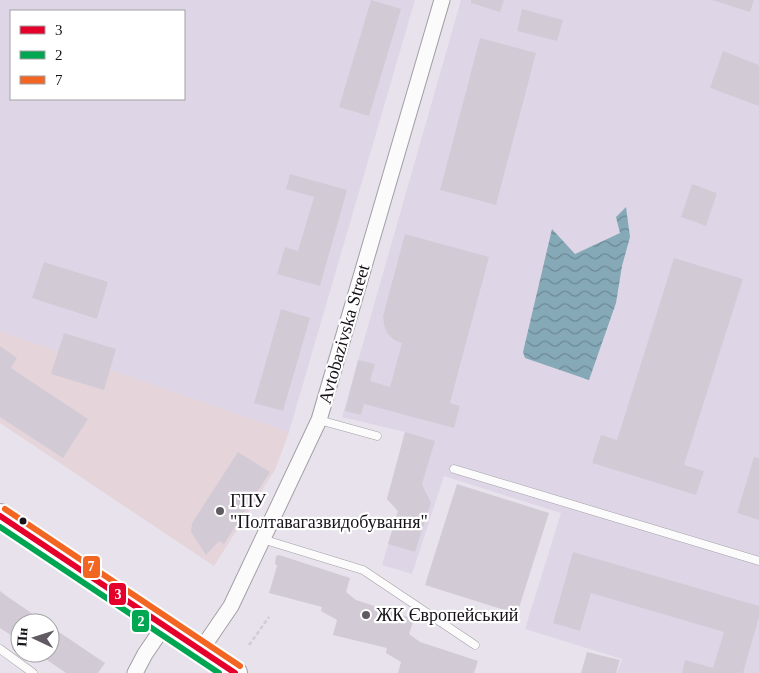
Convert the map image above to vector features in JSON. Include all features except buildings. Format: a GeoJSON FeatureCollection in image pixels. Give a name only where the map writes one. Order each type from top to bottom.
{"type":"FeatureCollection","features":[{"type":"Feature","properties":{"kind":"main road"},"geometry":{"type":"LineString","coordinates":[[0,516],[235,673]]}},
{"type":"Feature","properties":{"kind":"street","name":"Avtobazivska Street"},"geometry":{"type":"LineString","coordinates":[[201,650],[231,606],[319,420],[442,0]]}},
{"type":"Feature","properties":{"kind":"street"},"geometry":{"type":"LineString","coordinates":[[135,673],[164,626]]}},
{"type":"Feature","properties":{"kind":"lane"},"geometry":{"type":"LineString","coordinates":[[319,420],[377,436]]}},
{"type":"Feature","properties":{"kind":"lane"},"geometry":{"type":"LineString","coordinates":[[454,469],[759,561]]}},
{"type":"Feature","properties":{"kind":"lane"},"geometry":{"type":"LineString","coordinates":[[262,538],[364,570],[475,645]]}},
{"type":"Feature","properties":{"kind":"lane"},"geometry":{"type":"LineString","coordinates":[[0,649],[34,673]]}},
{"type":"Feature","properties":{"kind":"path"},"geometry":{"type":"LineString","coordinates":[[249,645],[269,616]]}},
{"type":"Feature","properties":{"kind":"shaded area"},"geometry":{"type":"Polygon","coordinates":[[[0,0],[415,0],[289,432],[0,331],[0,0]]]}},
{"type":"Feature","properties":{"kind":"shaded area"},"geometry":{"type":"Polygon","coordinates":[[[461,0],[759,0],[759,673],[617,673],[622,659],[525,629],[561,513],[444,476],[412,574],[382,565],[398,511],[387,499],[405,432],[342,417],[461,0]]]}},
{"type":"Feature","properties":{"kind":"shaded area"},"geometry":{"type":"Polygon","coordinates":[[[0,331],[289,432],[275,470],[214,566],[0,423],[0,331]]]}},
{"type":"Feature","properties":{"kind":"water"},"geometry":{"type":"Polygon","coordinates":[[[626,207],[630,237],[622,266],[616,303],[589,380],[525,358],[523,352],[552,229],[575,254],[620,233],[616,217],[626,207]]]}},
{"type":"Feature","properties":{"kind":"transit line","name":"7"},"geometry":{"type":"LineString","coordinates":[[5,509],[240,666]]}},
{"type":"Feature","properties":{"kind":"transit line","name":"3"},"geometry":{"type":"LineString","coordinates":[[0,516],[235,673]]}},
{"type":"Feature","properties":{"kind":"transit line","name":"2"},"geometry":{"type":"LineString","coordinates":[[0,527],[219,673]]}},
{"type":"Feature","properties":{"kind":"place","name":"ГПУ \"Полтавагазвидобування\""},"geometry":{"type":"Point","coordinates":[220,511]}},
{"type":"Feature","properties":{"kind":"place","name":"ЖК Європейський"},"geometry":{"type":"Point","coordinates":[366,615]}}]}
